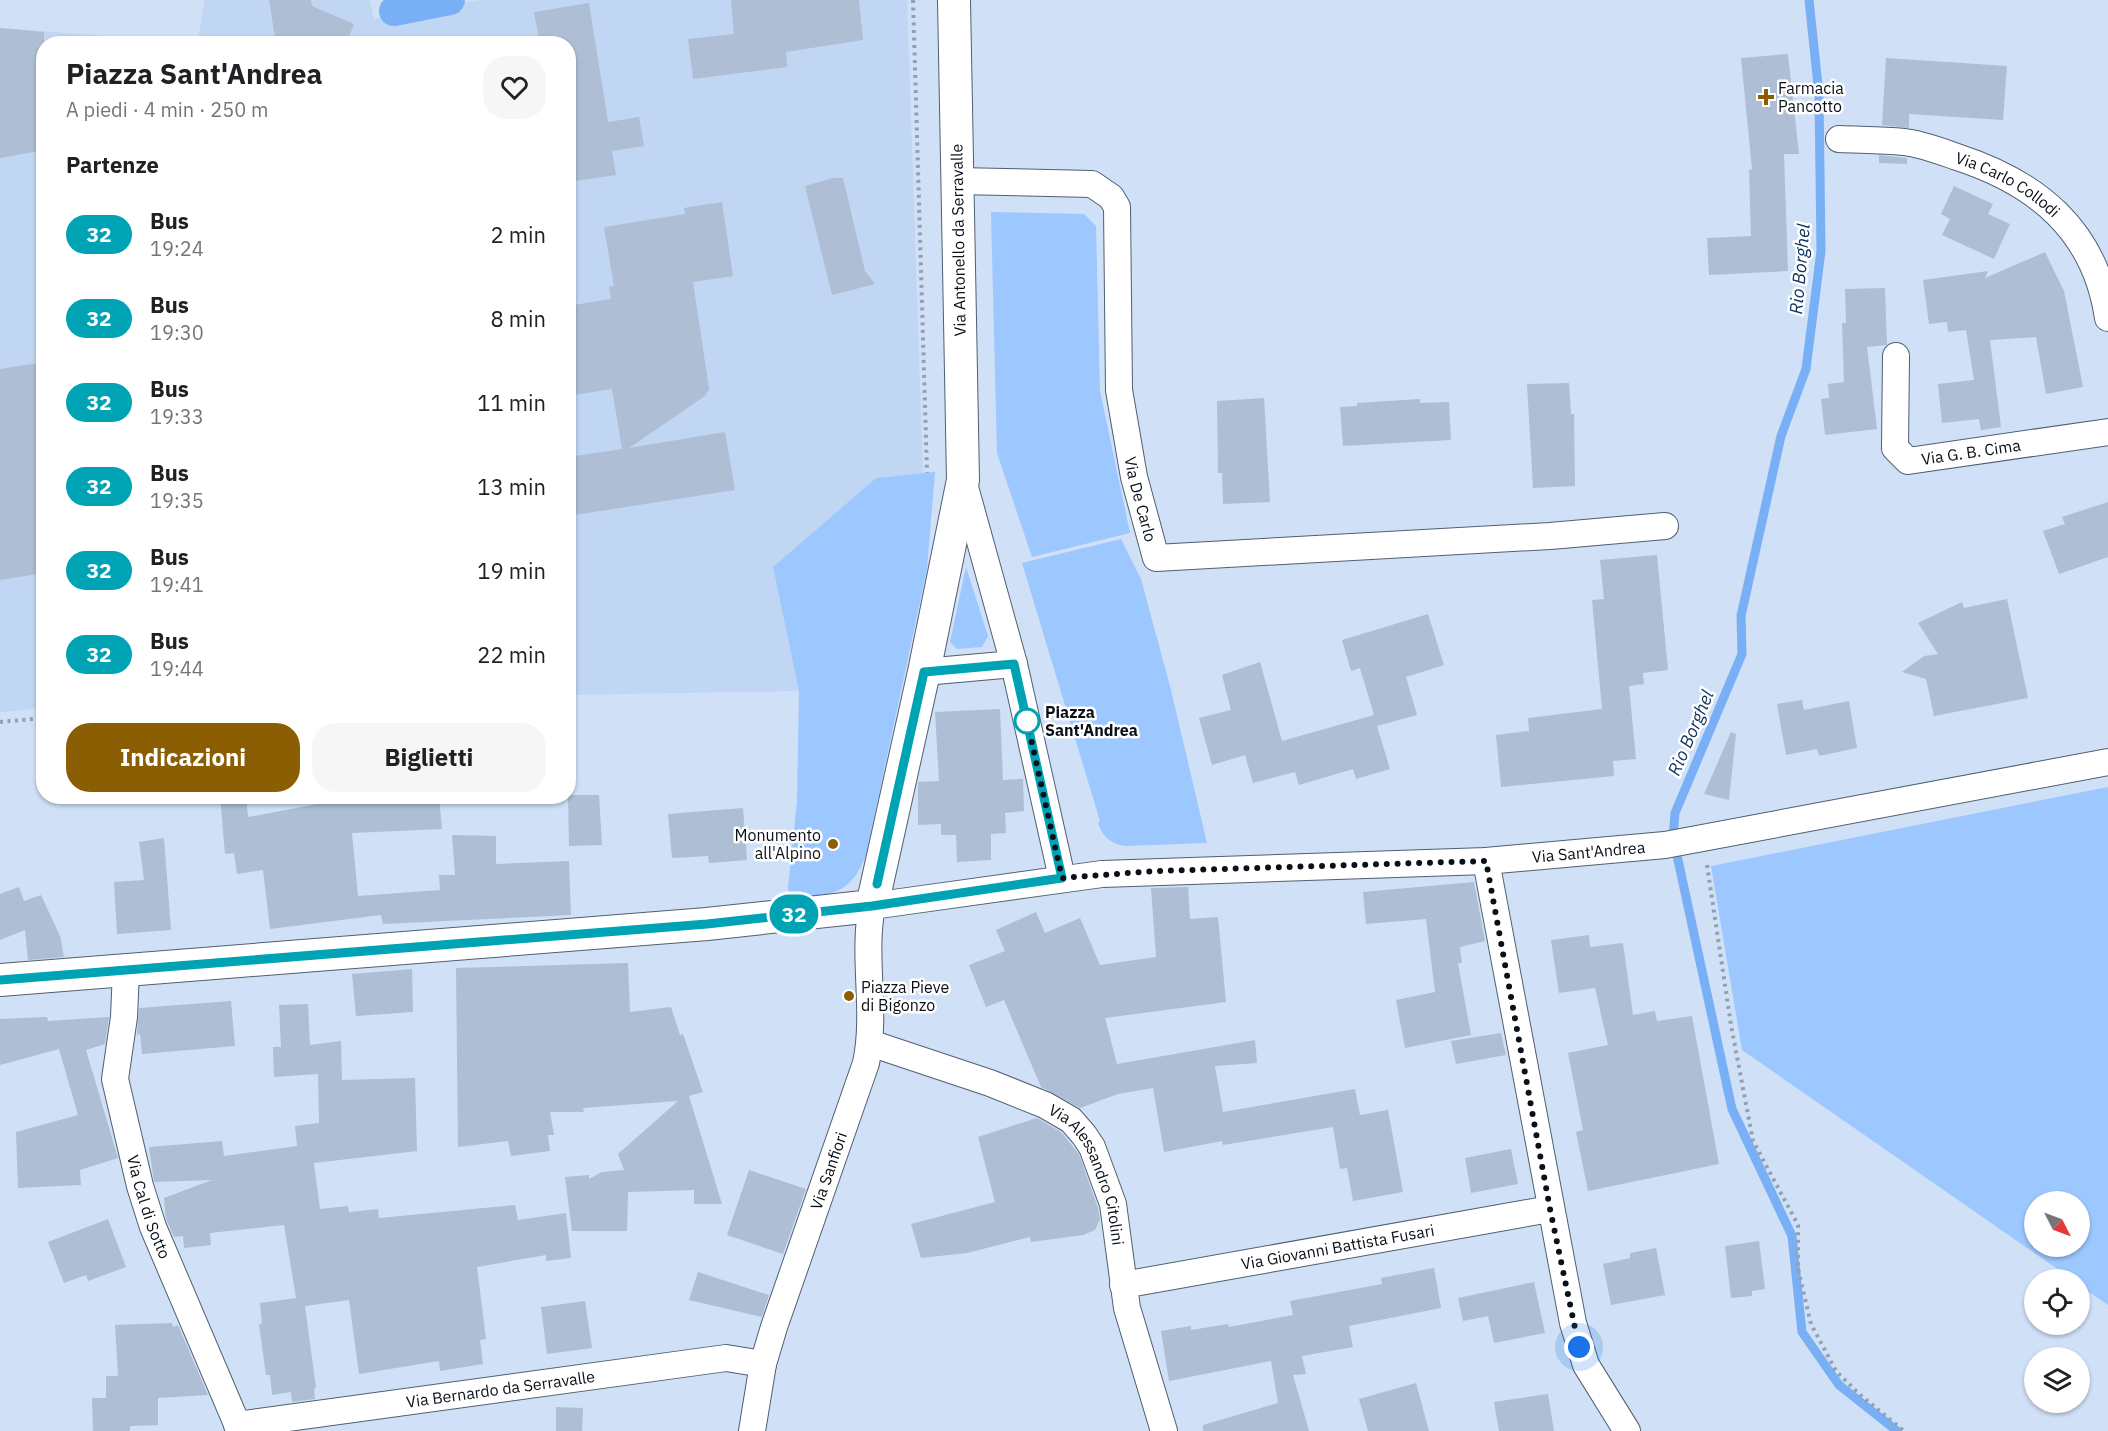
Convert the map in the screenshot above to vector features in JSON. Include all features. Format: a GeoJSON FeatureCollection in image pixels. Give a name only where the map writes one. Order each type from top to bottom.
{"type":"FeatureCollection","features":[{"type":"Feature","properties":{"kind":"street","name":"Via Antonello da Serravalle"},"geometry":{"type":"LineString","coordinates":[[872,906],[924,672],[963,480],[954,0]]}},
{"type":"Feature","properties":{"kind":"street","name":"Via Carlo Collodi"},"geometry":{"type":"LineString","coordinates":[[1839,139],[1907,142],[1980,164],[2013,179],[2057,211],[2071,227],[2086,251],[2099,280],[2108,318]]}},
{"type":"Feature","properties":{"kind":"street","name":"Via De Carlo"},"geometry":{"type":"LineString","coordinates":[[957,181],[1092,184],[1111,196],[1117,207],[1119,390],[1134,477],[1156,558],[1550,536],[1665,526]]}},
{"type":"Feature","properties":{"kind":"street","name":"Via G. B. Cima"},"geometry":{"type":"LineString","coordinates":[[1896,356],[1895,448],[1908,461],[2108,432]]}},
{"type":"Feature","properties":{"kind":"street","name":"Via Antonello da Serravalle"},"geometry":{"type":"LineString","coordinates":[[963,480],[1014,664],[1062,878]]}},
{"type":"Feature","properties":{"kind":"street"},"geometry":{"type":"LineString","coordinates":[[924,672],[1014,664]]}},
{"type":"Feature","properties":{"kind":"street","name":"Via Sant'Andrea"},"geometry":{"type":"LineString","coordinates":[[872,906],[1062,878],[1156,871],[1486,861],[1684,842],[2108,762]]}},
{"type":"Feature","properties":{"kind":"street"},"geometry":{"type":"LineString","coordinates":[[1486,861],[1550,1209],[1579,1347],[1598,1387],[1627,1431]]}},
{"type":"Feature","properties":{"kind":"street"},"geometry":{"type":"LineString","coordinates":[[0,980],[707,924],[872,906]]}},
{"type":"Feature","properties":{"kind":"street","name":"Via Sanfiori"},"geometry":{"type":"LineString","coordinates":[[752,1431],[763,1364],[774,1327],[859,1085],[870,1043],[867,932],[872,906]]}},
{"type":"Feature","properties":{"kind":"street","name":"Via Cal di Sotto"},"geometry":{"type":"LineString","coordinates":[[126,970],[124,1017],[115,1079],[135,1164],[153,1227],[238,1428]]}},
{"type":"Feature","properties":{"kind":"street","name":"Via Alessandro Citolini"},"geometry":{"type":"LineString","coordinates":[[870,1043],[990,1083],[1045,1105],[1071,1120],[1092,1147],[1113,1204],[1127,1308],[1164,1431]]}},
{"type":"Feature","properties":{"kind":"street","name":"Via Giovanni Battista Fusari"},"geometry":{"type":"LineString","coordinates":[[1123,1285],[1550,1209]]}},
{"type":"Feature","properties":{"kind":"street","name":"Via Bernardo da Serravalle"},"geometry":{"type":"LineString","coordinates":[[238,1428],[726,1358],[763,1364]]}},
{"type":"Feature","properties":{"kind":"path"},"geometry":{"type":"LineString","coordinates":[[913,0],[927,473]]}},
{"type":"Feature","properties":{"kind":"path"},"geometry":{"type":"LineString","coordinates":[[0,722],[36,719]]}},
{"type":"Feature","properties":{"kind":"path"},"geometry":{"type":"LineString","coordinates":[[1684,842],[1731,1025],[1753,1141],[1798,1225],[1798,1269],[1811,1324],[1836,1371],[1859,1394],[1904,1431]]}},
{"type":"Feature","properties":{"kind":"shaded area"},"geometry":{"type":"Polygon","coordinates":[[[205,0],[370,0],[374,19],[479,0],[907,0],[923,473],[876,478],[773,567],[799,691],[576,695],[576,36],[199,36],[205,0]]]}},
{"type":"Feature","properties":{"kind":"shaded area"},"geometry":{"type":"Polygon","coordinates":[[[0,28],[105,36],[36,36],[36,709],[0,712],[0,28]]]}},
{"type":"Feature","properties":{"kind":"shaded area"},"geometry":{"type":"Polygon","coordinates":[[[991,212],[1084,214],[1096,226],[1100,391],[1130,533],[1032,557],[997,453],[991,212]]]}},
{"type":"Feature","properties":{"kind":"shaded area"},"geometry":{"type":"Polygon","coordinates":[[[935,472],[927,569],[866,855],[853,879],[846,886],[828,894],[790,899],[788,887],[797,801],[799,691],[773,567],[876,478],[935,472]]]}},
{"type":"Feature","properties":{"kind":"shaded area"},"geometry":{"type":"Polygon","coordinates":[[[1121,539],[1141,579],[1171,690],[1207,843],[1125,846],[1110,841],[1104,835],[1098,822],[1100,821],[1022,563],[1121,539]]]}},
{"type":"Feature","properties":{"kind":"shaded area"},"geometry":{"type":"Polygon","coordinates":[[[966,567],[988,636],[982,647],[957,649],[950,642],[966,567]]]}},
{"type":"Feature","properties":{"kind":"shaded area"},"geometry":{"type":"Polygon","coordinates":[[[2108,787],[2108,1305],[2090,1293],[2090,1269],[2058,1269],[2040,1257],[2090,1257],[2090,1191],[2024,1191],[2024,1246],[1742,1050],[1711,866],[2108,787]]]}},
{"type":"Feature","properties":{"kind":"building"},"geometry":{"type":"Polygon","coordinates":[[[269,0],[311,0],[312,6],[354,24],[349,36],[275,36],[269,0]]]}},
{"type":"Feature","properties":{"kind":"building"},"geometry":{"type":"Polygon","coordinates":[[[731,0],[859,0],[863,40],[786,52],[787,67],[693,79],[688,39],[734,34],[731,0]]]}},
{"type":"Feature","properties":{"kind":"building"},"geometry":{"type":"Polygon","coordinates":[[[589,3],[608,122],[639,117],[644,146],[612,151],[616,175],[576,181],[576,36],[538,36],[534,12],[589,3]]]}},
{"type":"Feature","properties":{"kind":"building"},"geometry":{"type":"Polygon","coordinates":[[[0,28],[44,32],[44,36],[36,36],[36,151],[0,158],[0,28]]]}},
{"type":"Feature","properties":{"kind":"building"},"geometry":{"type":"Polygon","coordinates":[[[1788,54],[1799,154],[1784,154],[1788,271],[1709,275],[1707,238],[1751,236],[1749,170],[1752,169],[1741,58],[1788,54]]]}},
{"type":"Feature","properties":{"kind":"building"},"geometry":{"type":"Polygon","coordinates":[[[1886,58],[2007,66],[2003,120],[1909,114],[1909,128],[1882,125],[1886,58]]]}},
{"type":"Feature","properties":{"kind":"building"},"geometry":{"type":"Polygon","coordinates":[[[1879,155],[1907,158],[1907,164],[1879,163],[1879,155]]]}},
{"type":"Feature","properties":{"kind":"building"},"geometry":{"type":"Polygon","coordinates":[[[833,178],[843,178],[865,271],[875,284],[832,295],[805,186],[833,178]]]}},
{"type":"Feature","properties":{"kind":"building"},"geometry":{"type":"Polygon","coordinates":[[[1954,186],[1993,204],[1988,214],[2010,224],[1994,259],[1942,235],[1950,219],[1941,214],[1954,186]]]}},
{"type":"Feature","properties":{"kind":"building"},"geometry":{"type":"Polygon","coordinates":[[[722,202],[733,276],[693,282],[709,389],[705,396],[629,448],[725,432],[735,490],[576,515],[576,456],[622,449],[612,389],[576,395],[576,305],[611,299],[609,287],[614,286],[604,227],[685,214],[684,208],[722,202]]]}},
{"type":"Feature","properties":{"kind":"building"},"geometry":{"type":"Polygon","coordinates":[[[2045,252],[2064,291],[2083,387],[2046,394],[2036,337],[1990,340],[2001,427],[1981,430],[1979,419],[1942,423],[1938,384],[1974,380],[1966,330],[1948,332],[1947,322],[1929,324],[1923,280],[1988,271],[1985,278],[2045,252]]]}},
{"type":"Feature","properties":{"kind":"building"},"geometry":{"type":"Polygon","coordinates":[[[1885,288],[1887,345],[1867,347],[1877,429],[1825,435],[1821,399],[1829,398],[1828,384],[1844,382],[1842,323],[1846,323],[1845,289],[1885,288]]]}},
{"type":"Feature","properties":{"kind":"building"},"geometry":{"type":"Polygon","coordinates":[[[36,363],[36,574],[0,580],[0,369],[36,363]]]}},
{"type":"Feature","properties":{"kind":"building"},"geometry":{"type":"Polygon","coordinates":[[[1569,383],[1571,414],[1574,414],[1575,486],[1533,488],[1527,384],[1569,383]]]}},
{"type":"Feature","properties":{"kind":"building"},"geometry":{"type":"Polygon","coordinates":[[[1264,398],[1270,502],[1223,504],[1222,473],[1218,473],[1217,401],[1264,398]]]}},
{"type":"Feature","properties":{"kind":"building"},"geometry":{"type":"Polygon","coordinates":[[[1420,399],[1420,403],[1449,402],[1451,440],[1343,446],[1340,407],[1357,406],[1357,403],[1420,399]]]}},
{"type":"Feature","properties":{"kind":"building"},"geometry":{"type":"Polygon","coordinates":[[[2108,502],[2108,557],[2059,574],[2043,531],[2065,524],[2062,517],[2108,502]]]}},
{"type":"Feature","properties":{"kind":"building"},"geometry":{"type":"Polygon","coordinates":[[[1657,555],[1668,670],[1643,673],[1644,684],[1629,686],[1636,759],[1613,761],[1614,776],[1501,787],[1496,735],[1529,731],[1528,718],[1602,709],[1592,600],[1604,599],[1600,560],[1657,555]]]}},
{"type":"Feature","properties":{"kind":"building"},"geometry":{"type":"Polygon","coordinates":[[[2007,599],[2028,698],[1934,716],[1926,679],[1902,672],[1924,656],[1938,654],[1918,623],[1962,602],[1964,608],[2007,599]]]}},
{"type":"Feature","properties":{"kind":"building"},"geometry":{"type":"Polygon","coordinates":[[[1428,614],[1444,665],[1406,677],[1417,715],[1377,726],[1390,769],[1356,779],[1353,769],[1299,785],[1295,772],[1253,783],[1245,755],[1212,765],[1199,718],[1231,710],[1222,675],[1260,662],[1282,741],[1374,715],[1360,668],[1351,671],[1342,640],[1428,614]]]}},
{"type":"Feature","properties":{"kind":"building"},"geometry":{"type":"Polygon","coordinates":[[[1802,700],[1804,710],[1849,701],[1857,748],[1819,756],[1817,749],[1786,755],[1777,704],[1802,700]]]}},
{"type":"Feature","properties":{"kind":"building"},"geometry":{"type":"Polygon","coordinates":[[[1000,709],[1003,780],[1023,779],[1024,811],[1005,813],[1006,833],[991,834],[991,860],[957,862],[956,835],[941,835],[941,824],[918,825],[918,782],[939,781],[935,712],[1000,709]]]}},
{"type":"Feature","properties":{"kind":"building"},"geometry":{"type":"Polygon","coordinates":[[[1731,732],[1736,734],[1729,800],[1704,794],[1731,732]]]}},
{"type":"Feature","properties":{"kind":"building"},"geometry":{"type":"Polygon","coordinates":[[[576,795],[599,795],[602,845],[569,846],[568,804],[576,804],[576,795]]]}},
{"type":"Feature","properties":{"kind":"building"},"geometry":{"type":"Polygon","coordinates":[[[221,804],[247,804],[248,817],[317,804],[440,804],[442,829],[352,833],[358,896],[440,890],[439,875],[455,875],[452,835],[496,836],[496,864],[569,861],[571,915],[383,924],[381,915],[270,929],[263,870],[237,874],[234,853],[225,854],[221,804]]]}},
{"type":"Feature","properties":{"kind":"building"},"geometry":{"type":"Polygon","coordinates":[[[743,808],[747,860],[709,863],[708,856],[672,858],[668,814],[743,808]]]}},
{"type":"Feature","properties":{"kind":"building"},"geometry":{"type":"Polygon","coordinates":[[[164,838],[171,930],[117,934],[114,882],[144,880],[139,842],[164,838]]]}},
{"type":"Feature","properties":{"kind":"building"},"geometry":{"type":"Polygon","coordinates":[[[1474,882],[1485,941],[1460,947],[1462,963],[1458,963],[1471,1035],[1405,1048],[1396,1000],[1435,992],[1426,919],[1366,924],[1363,892],[1474,882]]]}},
{"type":"Feature","properties":{"kind":"building"},"geometry":{"type":"Polygon","coordinates":[[[19,887],[24,901],[41,895],[60,936],[64,957],[28,960],[25,930],[0,940],[0,894],[19,887]]]}},
{"type":"Feature","properties":{"kind":"building"},"geometry":{"type":"Polygon","coordinates":[[[1188,887],[1190,919],[1218,917],[1226,1002],[1105,1018],[1117,1064],[1255,1040],[1257,1063],[1215,1066],[1223,1112],[1355,1089],[1360,1115],[1388,1110],[1403,1192],[1353,1201],[1347,1168],[1340,1169],[1333,1127],[1223,1145],[1222,1141],[1164,1152],[1153,1088],[1118,1094],[1080,1108],[1041,1087],[1004,1000],[986,1007],[969,965],[1005,951],[996,930],[1036,912],[1045,933],[1080,918],[1100,965],[1156,957],[1151,888],[1188,887]]]}},
{"type":"Feature","properties":{"kind":"building"},"geometry":{"type":"Polygon","coordinates":[[[1589,935],[1590,947],[1623,943],[1633,1015],[1655,1011],[1657,1021],[1692,1016],[1719,1164],[1588,1191],[1576,1132],[1583,1130],[1568,1053],[1608,1045],[1595,988],[1559,993],[1551,940],[1589,935]]]}},
{"type":"Feature","properties":{"kind":"building"},"geometry":{"type":"Polygon","coordinates":[[[628,963],[630,1012],[671,1007],[680,1035],[683,1034],[703,1092],[689,1096],[722,1204],[694,1204],[694,1190],[628,1192],[627,1231],[572,1231],[565,1177],[589,1175],[589,1179],[602,1172],[624,1170],[618,1154],[678,1101],[583,1108],[584,1112],[550,1112],[554,1135],[548,1135],[550,1151],[511,1156],[508,1141],[458,1147],[456,968],[628,963]]]}},
{"type":"Feature","properties":{"kind":"building"},"geometry":{"type":"Polygon","coordinates":[[[412,969],[413,1012],[356,1016],[352,974],[412,969]]]}},
{"type":"Feature","properties":{"kind":"building"},"geometry":{"type":"Polygon","coordinates":[[[231,1001],[235,1046],[142,1054],[140,1034],[137,1035],[139,1008],[231,1001]]]}},
{"type":"Feature","properties":{"kind":"building"},"geometry":{"type":"Polygon","coordinates":[[[308,1004],[310,1045],[341,1041],[342,1080],[415,1078],[417,1151],[314,1163],[320,1209],[348,1206],[349,1212],[378,1209],[379,1218],[515,1205],[518,1220],[566,1213],[571,1258],[546,1261],[546,1255],[477,1267],[486,1339],[480,1340],[483,1364],[440,1371],[439,1361],[359,1374],[349,1300],[305,1306],[316,1388],[314,1389],[315,1399],[292,1402],[291,1392],[272,1395],[270,1375],[266,1375],[259,1324],[262,1324],[260,1303],[296,1298],[284,1225],[210,1233],[211,1245],[184,1248],[183,1236],[174,1237],[166,1219],[164,1198],[212,1180],[154,1182],[149,1147],[222,1141],[224,1156],[297,1146],[295,1126],[319,1123],[318,1074],[274,1077],[273,1047],[281,1047],[279,1005],[308,1004]]]}},
{"type":"Feature","properties":{"kind":"building"},"geometry":{"type":"Polygon","coordinates":[[[47,1017],[48,1021],[109,1017],[105,1044],[86,1050],[118,1158],[80,1170],[81,1185],[18,1188],[16,1132],[78,1115],[59,1049],[0,1065],[0,1019],[47,1017]]]}},
{"type":"Feature","properties":{"kind":"building"},"geometry":{"type":"Polygon","coordinates":[[[1501,1033],[1506,1055],[1456,1064],[1451,1041],[1501,1033]]]}},
{"type":"Feature","properties":{"kind":"building"},"geometry":{"type":"Polygon","coordinates":[[[1037,1118],[1061,1132],[1079,1154],[1098,1208],[1100,1219],[1095,1230],[1083,1235],[1031,1242],[1030,1237],[967,1253],[921,1258],[911,1224],[995,1202],[978,1137],[1037,1118]]]}},
{"type":"Feature","properties":{"kind":"building"},"geometry":{"type":"Polygon","coordinates":[[[1511,1149],[1518,1184],[1471,1193],[1465,1158],[1511,1149]]]}},
{"type":"Feature","properties":{"kind":"building"},"geometry":{"type":"Polygon","coordinates":[[[749,1170],[806,1189],[783,1254],[727,1235],[749,1170]]]}},
{"type":"Feature","properties":{"kind":"building"},"geometry":{"type":"Polygon","coordinates":[[[108,1219],[126,1267],[88,1281],[86,1275],[64,1283],[48,1242],[108,1219]]]}},
{"type":"Feature","properties":{"kind":"building"},"geometry":{"type":"Polygon","coordinates":[[[1759,1241],[1765,1289],[1752,1291],[1752,1296],[1731,1298],[1725,1246],[1759,1241]]]}},
{"type":"Feature","properties":{"kind":"building"},"geometry":{"type":"Polygon","coordinates":[[[1656,1248],[1665,1295],[1611,1305],[1603,1264],[1630,1258],[1630,1253],[1656,1248]]]}},
{"type":"Feature","properties":{"kind":"building"},"geometry":{"type":"Polygon","coordinates":[[[1434,1268],[1441,1308],[1349,1326],[1353,1347],[1302,1356],[1306,1374],[1293,1375],[1309,1431],[1203,1431],[1203,1425],[1278,1403],[1271,1361],[1169,1381],[1161,1331],[1191,1326],[1191,1330],[1228,1324],[1229,1327],[1293,1315],[1290,1301],[1382,1284],[1381,1278],[1434,1268]]]}},
{"type":"Feature","properties":{"kind":"building"},"geometry":{"type":"Polygon","coordinates":[[[698,1272],[769,1295],[762,1317],[689,1300],[698,1272]]]}},
{"type":"Feature","properties":{"kind":"building"},"geometry":{"type":"Polygon","coordinates":[[[1534,1282],[1545,1333],[1494,1343],[1488,1316],[1463,1321],[1458,1298],[1534,1282]]]}},
{"type":"Feature","properties":{"kind":"building"},"geometry":{"type":"Polygon","coordinates":[[[585,1301],[592,1348],[547,1354],[541,1307],[585,1301]]]}},
{"type":"Feature","properties":{"kind":"building"},"geometry":{"type":"Polygon","coordinates":[[[172,1323],[173,1327],[178,1325],[208,1395],[158,1398],[158,1425],[130,1426],[130,1431],[93,1431],[92,1398],[106,1398],[106,1376],[118,1376],[115,1325],[172,1323]]]}},
{"type":"Feature","properties":{"kind":"building"},"geometry":{"type":"Polygon","coordinates":[[[1416,1383],[1429,1431],[1368,1431],[1359,1399],[1416,1383]]]}},
{"type":"Feature","properties":{"kind":"building"},"geometry":{"type":"Polygon","coordinates":[[[1548,1394],[1554,1431],[1499,1431],[1494,1402],[1548,1394]]]}},
{"type":"Feature","properties":{"kind":"building"},"geometry":{"type":"Polygon","coordinates":[[[556,1407],[583,1408],[582,1431],[556,1431],[556,1407]]]}},
{"type":"Feature","properties":{"kind":"waterway"},"geometry":{"type":"LineString","coordinates":[[394,11],[450,0]]}},
{"type":"Feature","properties":{"kind":"waterway","name":"Rio Borghel"},"geometry":{"type":"LineString","coordinates":[[1809,0],[1819,95],[1821,251],[1806,369],[1781,436],[1741,616],[1742,654],[1675,813],[1673,837],[1732,1109],[1792,1236],[1802,1332],[1839,1385],[1897,1431]]}},
{"type":"Feature","properties":{"kind":"bus line","name":"32"},"geometry":{"type":"LineString","coordinates":[[0,980],[707,924],[872,906],[1062,878],[1014,664],[924,672],[877,884]]}},
{"type":"Feature","properties":{"kind":"place","name":"Farmacia Pancotto"},"geometry":{"type":"Point","coordinates":[1766,97]}},
{"type":"Feature","properties":{"kind":"place","name":"Piazza Sant'Andrea"},"geometry":{"type":"Point","coordinates":[1027,721]}},
{"type":"Feature","properties":{"kind":"place","name":"Monumento all'Alpino"},"geometry":{"type":"Point","coordinates":[833,844]}},
{"type":"Feature","properties":{"kind":"place","name":"Piazza Pieve di Bigonzo"},"geometry":{"type":"Point","coordinates":[849,996]}},
{"type":"Feature","properties":{"kind":"route"},"geometry":{"type":"LineString","coordinates":[[1027,721],[1062,878],[1156,871],[1486,861],[1550,1209],[1579,1347]]}}]}
